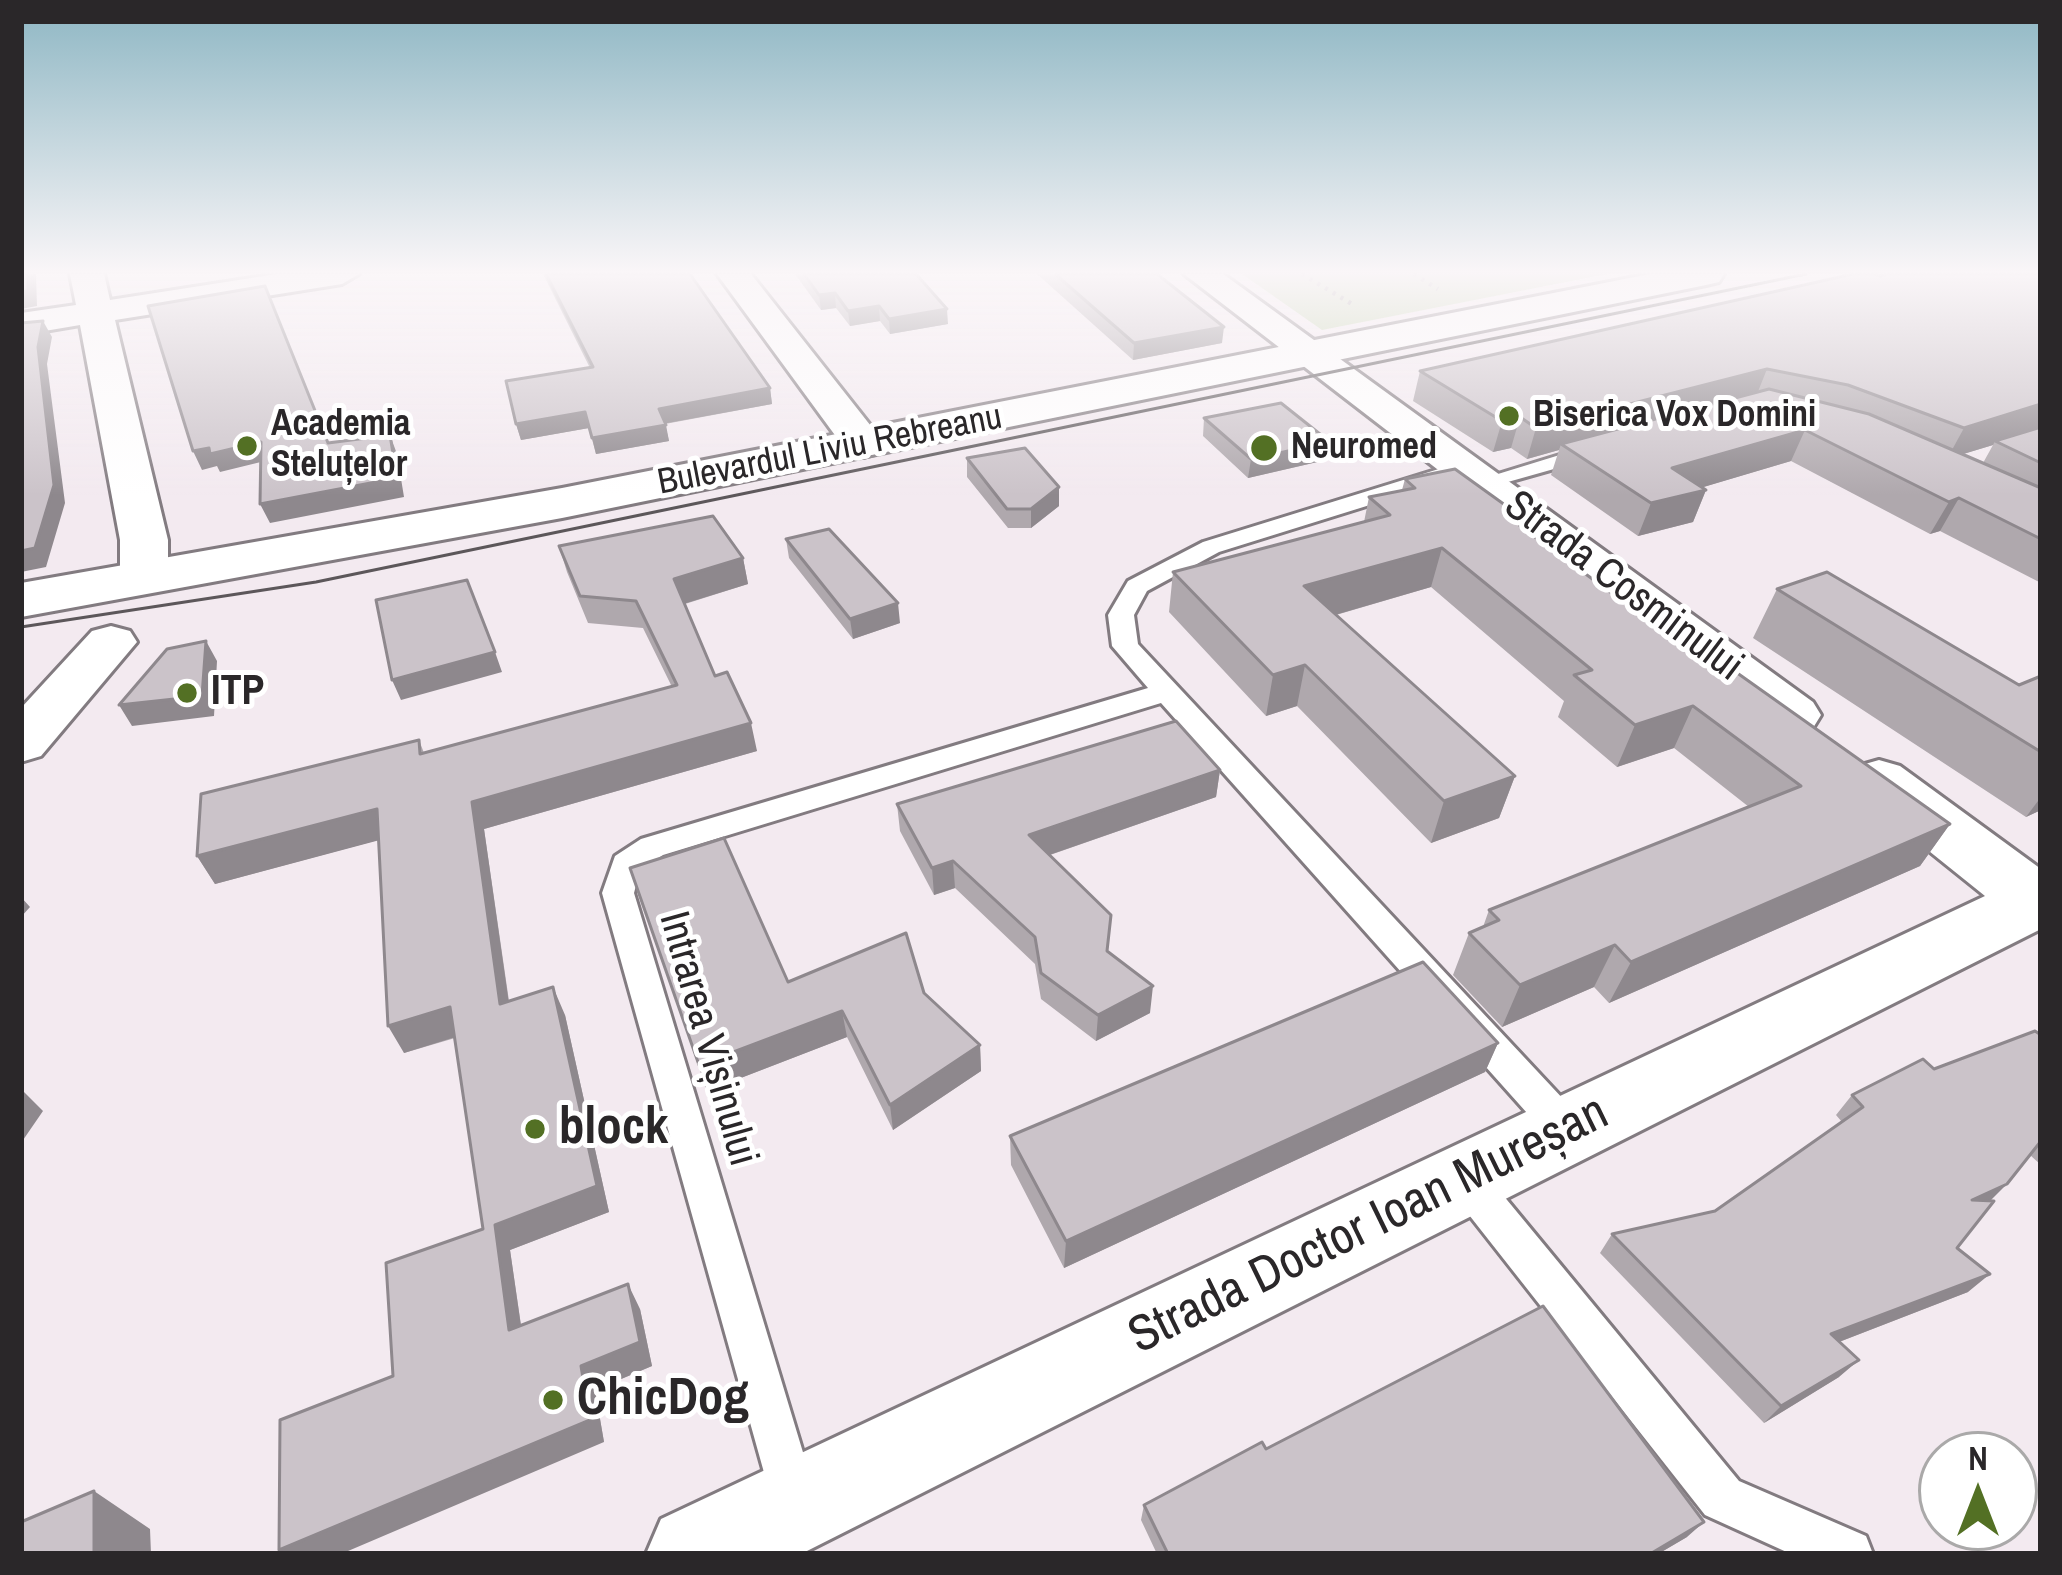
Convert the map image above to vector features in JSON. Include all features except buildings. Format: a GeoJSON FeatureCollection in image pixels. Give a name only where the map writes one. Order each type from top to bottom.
{"type":"FeatureCollection","features":[{"type":"Feature","properties":{"kind":"main road","name":"Bulevardul Liviu Rebreanu"},"geometry":{"type":"LineString","coordinates":[[21,600],[863,445],[1329,367],[1408,348]]}},
{"type":"Feature","properties":{"kind":"street"},"geometry":{"type":"LineString","coordinates":[[102,348],[144,540],[145,576]]}},
{"type":"Feature","properties":{"kind":"street"},"geometry":{"type":"LineString","coordinates":[[789,348],[863,445]]}},
{"type":"Feature","properties":{"kind":"street","name":"Strada Cosminului"},"geometry":{"type":"LineString","coordinates":[[1302,348],[2040,901]]}},
{"type":"Feature","properties":{"kind":"street"},"geometry":{"type":"LineString","coordinates":[[21,743],[111,642]]}},
{"type":"Feature","properties":{"kind":"street","name":"Strada Doctor Ioan Mureșan"},"geometry":{"type":"LineString","coordinates":[[696,1554],[2040,901]]}},
{"type":"Feature","properties":{"kind":"lane"},"geometry":{"type":"LineString","coordinates":[[1566,1129],[1163,692],[1125,646],[1121,615],[1137,586],[1211,547],[1474,475],[1623,443]]}},
{"type":"Feature","properties":{"kind":"lane","name":"Intrarea Vișinului"},"geometry":{"type":"LineString","coordinates":[[795,1506],[618,893],[626,864],[652,847],[1163,692]]}},
{"type":"Feature","properties":{"kind":"lane"},"geometry":{"type":"LineString","coordinates":[[1465,1179],[1722,1498],[1848,1554]]}},
{"type":"Feature","properties":{"kind":"tram line"},"geometry":{"type":"LineString","coordinates":[[21,627],[316,582],[1450,348]]}},
{"type":"Feature","properties":{"kind":"place","name":"Biserica Vox Domini"},"geometry":{"type":"Point","coordinates":[1509,416]}},
{"type":"Feature","properties":{"kind":"place","name":"Academia Steluțelor"},"geometry":{"type":"Point","coordinates":[247,446]}},
{"type":"Feature","properties":{"kind":"place","name":"Neuromed"},"geometry":{"type":"Point","coordinates":[1264,448]}},
{"type":"Feature","properties":{"kind":"place","name":"ITP"},"geometry":{"type":"Point","coordinates":[187,693]}},
{"type":"Feature","properties":{"kind":"place","name":"block"},"geometry":{"type":"Point","coordinates":[535,1129]}},
{"type":"Feature","properties":{"kind":"place","name":"ChicDog"},"geometry":{"type":"Point","coordinates":[553,1400]}}]}
